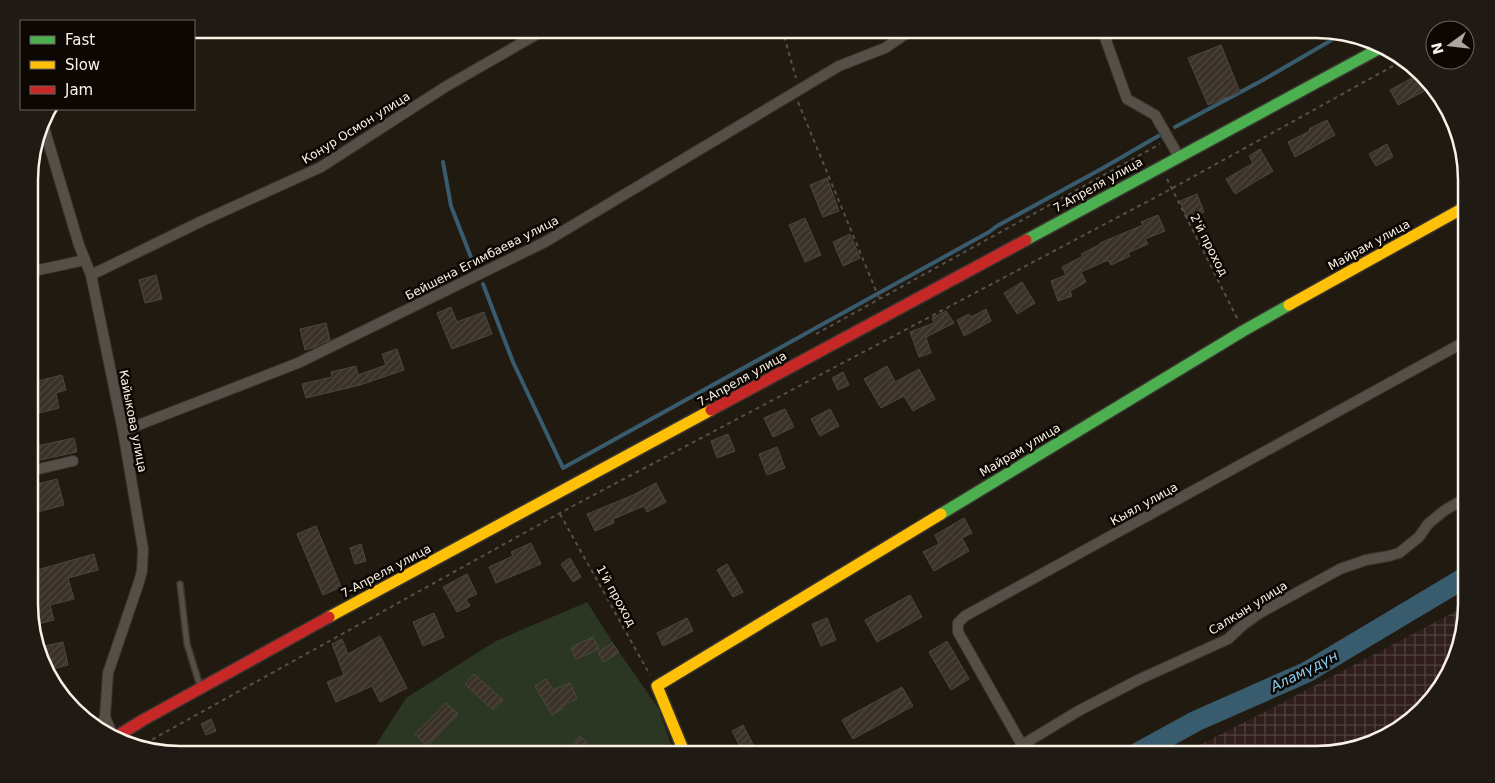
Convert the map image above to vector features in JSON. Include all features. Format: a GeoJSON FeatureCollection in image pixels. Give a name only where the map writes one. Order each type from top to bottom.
{"type":"FeatureCollection","features":[{"type":"Feature","properties":{"kind":"main road","name":"7-Апреля улица"},"geometry":{"type":"LineString","coordinates":[[122,733],[143,720],[303,631],[1375,51]]}},
{"type":"Feature","properties":{"kind":"main road","name":"Майрам улица"},"geometry":{"type":"LineString","coordinates":[[657,686],[1243,331],[1458,211]]}},
{"type":"Feature","properties":{"kind":"main road"},"geometry":{"type":"LineString","coordinates":[[657,686],[682,746]]}},
{"type":"Feature","properties":{"kind":"street","name":"Конур Осмон улица"},"geometry":{"type":"LineString","coordinates":[[92,275],[202,221],[321,167],[445,87],[530,38]]}},
{"type":"Feature","properties":{"kind":"street","name":"Бейшена Егимбаева улица"},"geometry":{"type":"LineString","coordinates":[[123,431],[298,363],[545,242],[839,66],[885,48],[900,38]]}},
{"type":"Feature","properties":{"kind":"street"},"geometry":{"type":"LineString","coordinates":[[1105,38],[1127,99],[1154,115],[1179,157]]}},
{"type":"Feature","properties":{"kind":"street","name":"Кайыкова улица"},"geometry":{"type":"LineString","coordinates":[[45,133],[78,245],[92,275],[123,431],[143,549],[142,571],[108,673],[105,717],[102,723]]}},
{"type":"Feature","properties":{"kind":"street"},"geometry":{"type":"LineString","coordinates":[[38,270],[85,260]]}},
{"type":"Feature","properties":{"kind":"street","name":"Кыял улица"},"geometry":{"type":"LineString","coordinates":[[1022,745],[958,632],[958,623],[965,616],[1458,345]]}},
{"type":"Feature","properties":{"kind":"street"},"geometry":{"type":"LineString","coordinates":[[37,469],[73,461]]}},
{"type":"Feature","properties":{"kind":"street","name":"Салкын улица"},"geometry":{"type":"LineString","coordinates":[[1022,745],[1108,695],[1228,639],[1260,613],[1340,569],[1366,560],[1399,553],[1419,537],[1428,524],[1445,510],[1458,503]]}},
{"type":"Feature","properties":{"kind":"street"},"geometry":{"type":"LineString","coordinates":[[105,717],[109,728]]}},
{"type":"Feature","properties":{"kind":"lane"},"geometry":{"type":"LineString","coordinates":[[180,584],[187,644],[201,689]]}},
{"type":"Feature","properties":{"kind":"path"},"geometry":{"type":"LineString","coordinates":[[784,38],[797,91],[879,298]]}},
{"type":"Feature","properties":{"kind":"path"},"geometry":{"type":"LineString","coordinates":[[153,743],[153,739],[559,514],[1171,189],[1398,63]]}},
{"type":"Feature","properties":{"kind":"path"},"geometry":{"type":"LineString","coordinates":[[816,334],[1169,140]]}},
{"type":"Feature","properties":{"kind":"path","name":"2'й проход"},"geometry":{"type":"LineString","coordinates":[[1161,167],[1243,331]]}},
{"type":"Feature","properties":{"kind":"path","name":"1'й проход"},"geometry":{"type":"LineString","coordinates":[[559,514],[657,686]]}},
{"type":"Feature","properties":{"kind":"shaded area"},"geometry":{"type":"Polygon","coordinates":[[[1457,611],[1455,632],[1450,649],[1434,683],[1409,710],[1395,722],[1379,731],[1344,743],[1325,745],[1199,745],[1457,611]]]}},
{"type":"Feature","properties":{"kind":"green space"},"geometry":{"type":"Polygon","coordinates":[[[587,602],[659,709],[671,746],[375,746],[406,698],[496,641],[587,602]]]}},
{"type":"Feature","properties":{"kind":"building"},"geometry":{"type":"Polygon","coordinates":[[[1221,45],[1240,92],[1208,105],[1188,58],[1221,45]]]}},
{"type":"Feature","properties":{"kind":"building"},"geometry":{"type":"Polygon","coordinates":[[[1414,77],[1426,90],[1398,105],[1390,90],[1414,77]]]}},
{"type":"Feature","properties":{"kind":"building"},"geometry":{"type":"Polygon","coordinates":[[[1327,120],[1335,135],[1295,157],[1288,142],[1327,120]]]}},
{"type":"Feature","properties":{"kind":"building"},"geometry":{"type":"Polygon","coordinates":[[[1387,144],[1393,157],[1376,166],[1369,154],[1387,144]]]}},
{"type":"Feature","properties":{"kind":"building"},"geometry":{"type":"Polygon","coordinates":[[[1260,149],[1273,171],[1235,194],[1226,179],[1253,163],[1249,156],[1260,149]]]}},
{"type":"Feature","properties":{"kind":"building"},"geometry":{"type":"Polygon","coordinates":[[[827,178],[839,211],[823,217],[810,185],[827,178]]]}},
{"type":"Feature","properties":{"kind":"building"},"geometry":{"type":"Polygon","coordinates":[[[1197,194],[1204,212],[1187,219],[1180,201],[1197,194]]]}},
{"type":"Feature","properties":{"kind":"building"},"geometry":{"type":"Polygon","coordinates":[[[1158,215],[1165,231],[1145,239],[1148,244],[1128,253],[1130,256],[1111,265],[1108,260],[1081,272],[1086,282],[1070,291],[1072,296],[1058,301],[1051,281],[1066,275],[1062,267],[1083,256],[1081,254],[1100,243],[1143,225],[1141,222],[1158,215]]]}},
{"type":"Feature","properties":{"kind":"building"},"geometry":{"type":"Polygon","coordinates":[[[805,218],[821,255],[805,262],[789,225],[805,218]]]}},
{"type":"Feature","properties":{"kind":"building"},"geometry":{"type":"Polygon","coordinates":[[[850,234],[860,258],[843,266],[833,242],[850,234]]]}},
{"type":"Feature","properties":{"kind":"building"},"geometry":{"type":"Polygon","coordinates":[[[156,275],[162,299],[145,303],[139,280],[156,275]]]}},
{"type":"Feature","properties":{"kind":"building"},"geometry":{"type":"Polygon","coordinates":[[[1022,282],[1035,303],[1017,314],[1004,293],[1022,282]]]}},
{"type":"Feature","properties":{"kind":"building"},"geometry":{"type":"Polygon","coordinates":[[[451,307],[457,322],[484,312],[492,334],[452,349],[437,313],[451,307]]]}},
{"type":"Feature","properties":{"kind":"building"},"geometry":{"type":"Polygon","coordinates":[[[986,309],[991,321],[964,336],[957,320],[969,314],[971,317],[986,309]]]}},
{"type":"Feature","properties":{"kind":"building"},"geometry":{"type":"Polygon","coordinates":[[[946,311],[954,323],[926,337],[931,353],[919,357],[910,332],[934,323],[932,318],[946,311]]]}},
{"type":"Feature","properties":{"kind":"building"},"geometry":{"type":"Polygon","coordinates":[[[326,323],[330,340],[305,350],[300,329],[326,323]]]}},
{"type":"Feature","properties":{"kind":"building"},"geometry":{"type":"Polygon","coordinates":[[[397,349],[404,370],[360,385],[306,398],[302,384],[332,377],[331,372],[356,366],[358,375],[386,365],[382,354],[397,349]]]}},
{"type":"Feature","properties":{"kind":"building"},"geometry":{"type":"Polygon","coordinates":[[[887,366],[895,382],[919,369],[935,399],[913,411],[904,396],[881,408],[864,379],[887,366]]]}},
{"type":"Feature","properties":{"kind":"building"},"geometry":{"type":"Polygon","coordinates":[[[843,372],[849,385],[838,390],[832,378],[843,372]]]}},
{"type":"Feature","properties":{"kind":"building"},"geometry":{"type":"Polygon","coordinates":[[[62,375],[66,390],[56,393],[59,408],[37,413],[38,381],[62,375]]]}},
{"type":"Feature","properties":{"kind":"building"},"geometry":{"type":"Polygon","coordinates":[[[785,409],[794,427],[773,437],[764,418],[785,409]]]}},
{"type":"Feature","properties":{"kind":"building"},"geometry":{"type":"Polygon","coordinates":[[[830,409],[839,426],[820,436],[811,419],[830,409]]]}},
{"type":"Feature","properties":{"kind":"building"},"geometry":{"type":"Polygon","coordinates":[[[728,434],[735,451],[717,458],[711,441],[728,434]]]}},
{"type":"Feature","properties":{"kind":"building"},"geometry":{"type":"Polygon","coordinates":[[[74,438],[77,452],[37,461],[37,446],[74,438]]]}},
{"type":"Feature","properties":{"kind":"building"},"geometry":{"type":"Polygon","coordinates":[[[777,447],[785,468],[767,475],[759,454],[777,447]]]}},
{"type":"Feature","properties":{"kind":"building"},"geometry":{"type":"Polygon","coordinates":[[[57,479],[64,505],[37,512],[37,484],[57,479]]]}},
{"type":"Feature","properties":{"kind":"building"},"geometry":{"type":"Polygon","coordinates":[[[656,483],[666,502],[647,512],[644,506],[613,519],[614,523],[595,531],[587,514],[631,496],[656,483]]]}},
{"type":"Feature","properties":{"kind":"building"},"geometry":{"type":"Polygon","coordinates":[[[964,518],[972,533],[962,538],[969,551],[934,571],[923,552],[939,544],[935,535],[964,518]]]}},
{"type":"Feature","properties":{"kind":"building"},"geometry":{"type":"Polygon","coordinates":[[[316,526],[341,587],[323,595],[297,534],[316,526]]]}},
{"type":"Feature","properties":{"kind":"building"},"geometry":{"type":"Polygon","coordinates":[[[531,543],[541,564],[496,583],[489,567],[513,556],[511,552],[531,543]]]}},
{"type":"Feature","properties":{"kind":"building"},"geometry":{"type":"Polygon","coordinates":[[[361,544],[366,561],[355,564],[350,548],[361,544]]]}},
{"type":"Feature","properties":{"kind":"building"},"geometry":{"type":"Polygon","coordinates":[[[94,554],[98,570],[68,578],[74,599],[50,605],[54,620],[39,624],[37,570],[94,554]]]}},
{"type":"Feature","properties":{"kind":"building"},"geometry":{"type":"Polygon","coordinates":[[[570,558],[581,577],[573,582],[561,564],[570,558]]]}},
{"type":"Feature","properties":{"kind":"building"},"geometry":{"type":"Polygon","coordinates":[[[727,564],[743,592],[733,597],[717,570],[727,564]]]}},
{"type":"Feature","properties":{"kind":"building"},"geometry":{"type":"Polygon","coordinates":[[[467,574],[477,594],[466,599],[470,606],[457,612],[443,587],[467,574]]]}},
{"type":"Feature","properties":{"kind":"building"},"geometry":{"type":"Polygon","coordinates":[[[910,595],[922,617],[877,642],[865,620],[910,595]]]}},
{"type":"Feature","properties":{"kind":"building"},"geometry":{"type":"Polygon","coordinates":[[[434,613],[444,637],[423,646],[413,622],[434,613]]]}},
{"type":"Feature","properties":{"kind":"building"},"geometry":{"type":"Polygon","coordinates":[[[687,618],[693,631],[663,646],[657,633],[687,618]]]}},
{"type":"Feature","properties":{"kind":"building"},"geometry":{"type":"Polygon","coordinates":[[[827,618],[836,640],[821,646],[812,624],[827,618]]]}},
{"type":"Feature","properties":{"kind":"building"},"geometry":{"type":"Polygon","coordinates":[[[380,636],[407,688],[380,702],[372,686],[336,702],[327,682],[344,675],[332,644],[342,639],[348,654],[380,636]]]}},
{"type":"Feature","properties":{"kind":"building"},"geometry":{"type":"Polygon","coordinates":[[[593,637],[599,649],[576,659],[571,647],[593,637]]]}},
{"type":"Feature","properties":{"kind":"building"},"geometry":{"type":"Polygon","coordinates":[[[947,641],[969,679],[951,690],[929,652],[947,641]]]}},
{"type":"Feature","properties":{"kind":"building"},"geometry":{"type":"Polygon","coordinates":[[[63,642],[68,665],[53,669],[44,646],[63,642]]]}},
{"type":"Feature","properties":{"kind":"building"},"geometry":{"type":"Polygon","coordinates":[[[612,643],[619,652],[604,662],[598,653],[612,643]]]}},
{"type":"Feature","properties":{"kind":"building"},"geometry":{"type":"Polygon","coordinates":[[[474,674],[503,700],[493,710],[465,684],[474,674]]]}},
{"type":"Feature","properties":{"kind":"building"},"geometry":{"type":"Polygon","coordinates":[[[546,679],[553,690],[570,683],[577,699],[562,706],[563,708],[552,715],[535,686],[546,679]]]}},
{"type":"Feature","properties":{"kind":"building"},"geometry":{"type":"Polygon","coordinates":[[[902,687],[913,706],[853,739],[842,720],[902,687]]]}},
{"type":"Feature","properties":{"kind":"building"},"geometry":{"type":"Polygon","coordinates":[[[446,703],[458,714],[427,746],[415,734],[446,703]]]}},
{"type":"Feature","properties":{"kind":"building"},"geometry":{"type":"Polygon","coordinates":[[[211,719],[216,731],[206,735],[201,724],[211,719]]]}},
{"type":"Feature","properties":{"kind":"building"},"geometry":{"type":"Polygon","coordinates":[[[743,725],[754,745],[740,746],[732,731],[743,725]]]}},
{"type":"Feature","properties":{"kind":"building"},"geometry":{"type":"Polygon","coordinates":[[[580,736],[590,746],[571,746],[580,736]]]}},
{"type":"Feature","properties":{"kind":"waterway"},"geometry":{"type":"LineString","coordinates":[[1175,127],[1263,80],[1333,39]]}},
{"type":"Feature","properties":{"kind":"waterway"},"geometry":{"type":"LineString","coordinates":[[483,284],[513,362],[563,468],[1160,135]]}},
{"type":"Feature","properties":{"kind":"waterway"},"geometry":{"type":"LineString","coordinates":[[443,162],[451,206],[474,265]]}},
{"type":"Feature","properties":{"kind":"waterway","name":"Аламүдүн"},"geometry":{"type":"LineString","coordinates":[[1152,745],[1196,721],[1307,672],[1458,582]]}},
{"type":"Feature","properties":{"kind":"traffic: fast"},"geometry":{"type":"LineString","coordinates":[[1026,240],[1375,51]]}},
{"type":"Feature","properties":{"kind":"traffic: fast"},"geometry":{"type":"LineString","coordinates":[[941,514],[1289,305]]}},
{"type":"Feature","properties":{"kind":"traffic: slow"},"geometry":{"type":"LineString","coordinates":[[1289,305],[1458,211]]}},
{"type":"Feature","properties":{"kind":"traffic: slow"},"geometry":{"type":"LineString","coordinates":[[329,617],[711,410]]}},
{"type":"Feature","properties":{"kind":"traffic: slow"},"geometry":{"type":"LineString","coordinates":[[682,746],[657,686],[941,514]]}},
{"type":"Feature","properties":{"kind":"traffic: jam"},"geometry":{"type":"LineString","coordinates":[[711,410],[1026,240]]}},
{"type":"Feature","properties":{"kind":"traffic: jam"},"geometry":{"type":"LineString","coordinates":[[122,733],[329,617]]}}]}
